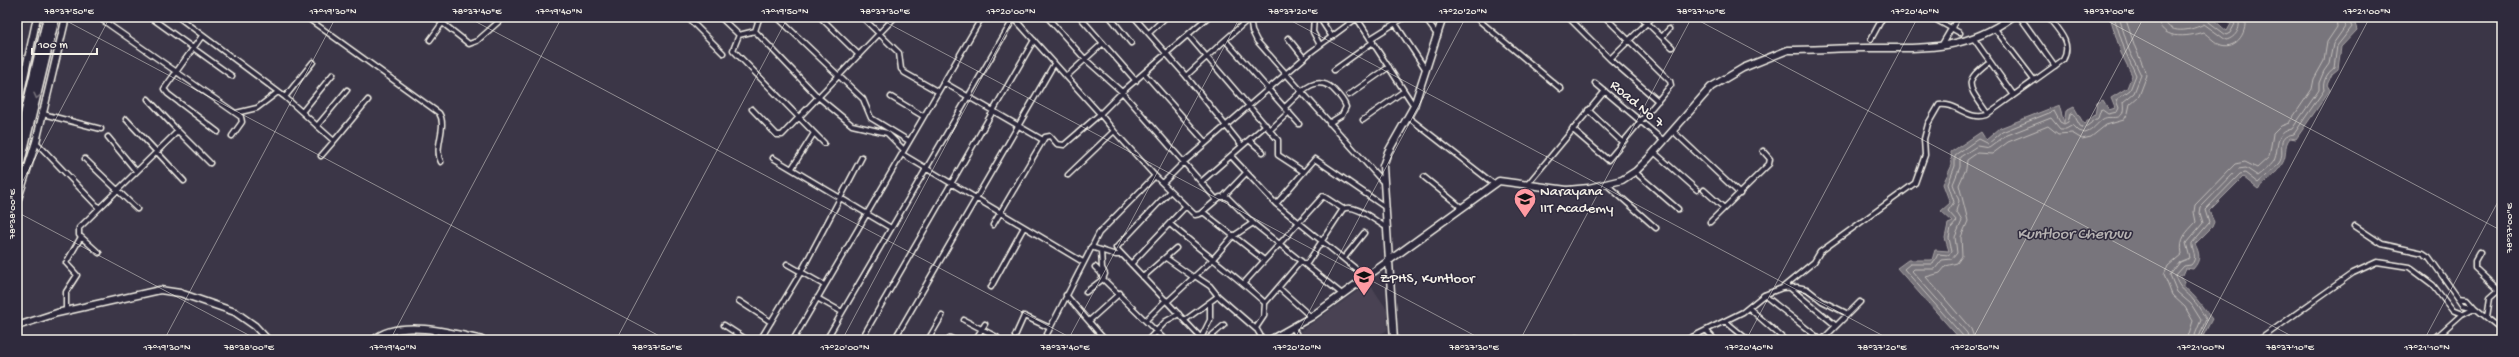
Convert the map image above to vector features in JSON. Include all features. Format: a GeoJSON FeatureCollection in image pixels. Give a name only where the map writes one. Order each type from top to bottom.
{"type":"FeatureCollection","features":[{"type":"Feature","properties":{"kind":"highway"},"geometry":{"type":"LineString","coordinates":[[17,149],[48,17]]}},
{"type":"Feature","properties":{"kind":"highway"},"geometry":{"type":"LineString","coordinates":[[17,175],[55,17]]}},
{"type":"Feature","properties":{"kind":"street"},"geometry":{"type":"LineString","coordinates":[[17,22],[20,17]]}},
{"type":"Feature","properties":{"kind":"street"},"geometry":{"type":"LineString","coordinates":[[17,110],[37,17]]}},
{"type":"Feature","properties":{"kind":"street"},"geometry":{"type":"LineString","coordinates":[[17,202],[36,142],[66,17]]}},
{"type":"Feature","properties":{"kind":"street"},"geometry":{"type":"LineString","coordinates":[[98,17],[241,117],[242,122],[232,136]]}},
{"type":"Feature","properties":{"kind":"street"},"geometry":{"type":"LineString","coordinates":[[150,17],[232,76]]}},
{"type":"Feature","properties":{"kind":"street"},"geometry":{"type":"LineString","coordinates":[[178,17],[285,97],[334,141]]}},
{"type":"Feature","properties":{"kind":"street"},"geometry":{"type":"LineString","coordinates":[[306,17],[439,114],[442,123],[438,153],[441,162]]}},
{"type":"Feature","properties":{"kind":"street"},"geometry":{"type":"LineString","coordinates":[[435,17],[472,44],[504,17]]}},
{"type":"Feature","properties":{"kind":"street"},"geometry":{"type":"LineString","coordinates":[[687,17],[723,53]]}},
{"type":"Feature","properties":{"kind":"street"},"geometry":{"type":"LineString","coordinates":[[691,21],[695,17]]}},
{"type":"Feature","properties":{"kind":"street"},"geometry":{"type":"LineString","coordinates":[[720,17],[739,35]]}},
{"type":"Feature","properties":{"kind":"street"},"geometry":{"type":"LineString","coordinates":[[755,31],[759,18],[757,17]]}},
{"type":"Feature","properties":{"kind":"street"},"geometry":{"type":"LineString","coordinates":[[777,17],[863,98],[868,114],[879,123],[909,141]]}},
{"type":"Feature","properties":{"kind":"street"},"geometry":{"type":"LineString","coordinates":[[820,17],[859,55]]}},
{"type":"Feature","properties":{"kind":"street"},"geometry":{"type":"LineString","coordinates":[[862,17],[900,56],[901,69],[905,73],[937,91]]}},
{"type":"Feature","properties":{"kind":"street"},"geometry":{"type":"LineString","coordinates":[[752,109],[778,136],[782,136],[895,17]]}},
{"type":"Feature","properties":{"kind":"street"},"geometry":{"type":"LineString","coordinates":[[793,340],[824,285],[868,213],[937,91],[982,17]]}},
{"type":"Feature","properties":{"kind":"street"},"geometry":{"type":"LineString","coordinates":[[826,340],[1013,17],[1155,176],[1185,207],[1195,215],[1203,212],[1216,199],[1224,196],[1246,174]]}},
{"type":"Feature","properties":{"kind":"street"},"geometry":{"type":"LineString","coordinates":[[1047,17],[1085,59],[1122,92],[1202,181],[1216,199]]}},
{"type":"Feature","properties":{"kind":"street"},"geometry":{"type":"LineString","coordinates":[[1080,17],[1136,81]]}},
{"type":"Feature","properties":{"kind":"street"},"geometry":{"type":"LineString","coordinates":[[1110,17],[1131,43]]}},
{"type":"Feature","properties":{"kind":"street"},"geometry":{"type":"LineString","coordinates":[[1134,17],[1186,76],[1242,146]]}},
{"type":"Feature","properties":{"kind":"street"},"geometry":{"type":"LineString","coordinates":[[1149,33],[1166,17]]}},
{"type":"Feature","properties":{"kind":"street"},"geometry":{"type":"LineString","coordinates":[[993,225],[1045,137],[1050,136],[1058,144],[1064,145],[1208,17]]}},
{"type":"Feature","properties":{"kind":"street"},"geometry":{"type":"LineString","coordinates":[[1186,76],[1251,17]]}},
{"type":"Feature","properties":{"kind":"street"},"geometry":{"type":"LineString","coordinates":[[1251,17],[1252,31],[1256,41],[1285,74],[1303,91],[1329,123],[1382,181]]}},
{"type":"Feature","properties":{"kind":"street"},"geometry":{"type":"LineString","coordinates":[[1314,17],[1313,32],[1320,45]]}},
{"type":"Feature","properties":{"kind":"street"},"geometry":{"type":"LineString","coordinates":[[1319,17],[1332,37]]}},
{"type":"Feature","properties":{"kind":"street"},"geometry":{"type":"LineString","coordinates":[[1391,17],[1427,70]]}},
{"type":"Feature","properties":{"kind":"street"},"geometry":{"type":"LineString","coordinates":[[1334,70],[1371,40],[1405,17]]}},
{"type":"Feature","properties":{"kind":"street"},"geometry":{"type":"LineString","coordinates":[[1424,17],[1438,36]]}},
{"type":"Feature","properties":{"kind":"street"},"geometry":{"type":"LineString","coordinates":[[1394,340],[1382,181],[1385,158],[1414,106],[1427,70],[1443,17]]}},
{"type":"Feature","properties":{"kind":"street"},"geometry":{"type":"LineString","coordinates":[[1475,17],[1561,89]]}},
{"type":"Feature","properties":{"kind":"street"},"geometry":{"type":"LineString","coordinates":[[1568,17],[1610,59],[1658,101]]}},
{"type":"Feature","properties":{"kind":"street"},"geometry":{"type":"LineString","coordinates":[[1572,128],[1606,160],[1609,160],[1671,83],[1605,17]]}},
{"type":"Feature","properties":{"kind":"street"},"geometry":{"type":"LineString","coordinates":[[1641,17],[1672,47]]}},
{"type":"Feature","properties":{"kind":"street"},"geometry":{"type":"LineString","coordinates":[[1610,59],[1653,17]]}},
{"type":"Feature","properties":{"kind":"street"},"geometry":{"type":"LineString","coordinates":[[1871,39],[1883,17]]}},
{"type":"Feature","properties":{"kind":"street"},"geometry":{"type":"LineString","coordinates":[[1931,17],[1960,33]]}},
{"type":"Feature","properties":{"kind":"street"},"geometry":{"type":"LineString","coordinates":[[1940,48],[1958,17]]}},
{"type":"Feature","properties":{"kind":"street"},"geometry":{"type":"LineString","coordinates":[[1270,340],[1312,317],[1494,184],[1506,181],[1526,186],[1567,190],[1622,180],[1635,172],[1711,87],[1743,68],[1788,50],[1940,48],[1974,39],[1995,29],[2012,17]]}},
{"type":"Feature","properties":{"kind":"street"},"geometry":{"type":"LineString","coordinates":[[2020,17],[2055,66]]}},
{"type":"Feature","properties":{"kind":"street"},"geometry":{"type":"LineString","coordinates":[[1782,288],[1814,262],[1820,252],[1915,183],[1925,155],[1924,139],[1928,124],[1939,105],[1947,104],[1972,117],[1978,117],[1988,113],[2055,66],[2065,57],[2067,46],[2066,40],[2048,17]]}},
{"type":"Feature","properties":{"kind":"street"},"geometry":{"type":"LineString","coordinates":[[1163,183],[1184,162],[1285,74],[1356,18],[1414,106]]}},
{"type":"Feature","properties":{"kind":"street"},"geometry":{"type":"LineString","coordinates":[[430,40],[443,22]]}},
{"type":"Feature","properties":{"kind":"street"},"geometry":{"type":"LineString","coordinates":[[1662,37],[1669,29]]}},
{"type":"Feature","properties":{"kind":"street"},"geometry":{"type":"LineString","coordinates":[[1995,29],[2034,80]]}},
{"type":"Feature","properties":{"kind":"street"},"geometry":{"type":"LineString","coordinates":[[739,35],[755,31]]}},
{"type":"Feature","properties":{"kind":"street"},"geometry":{"type":"LineString","coordinates":[[755,31],[818,97],[852,125],[888,134]]}},
{"type":"Feature","properties":{"kind":"street"},"geometry":{"type":"LineString","coordinates":[[739,35],[733,50],[824,143]]}},
{"type":"Feature","properties":{"kind":"street"},"geometry":{"type":"LineString","coordinates":[[1188,35],[1250,105],[1278,140],[1278,154],[1304,172]]}},
{"type":"Feature","properties":{"kind":"street"},"geometry":{"type":"LineString","coordinates":[[202,36],[175,70],[165,86],[166,91],[218,132]]}},
{"type":"Feature","properties":{"kind":"street"},"geometry":{"type":"LineString","coordinates":[[1288,38],[1304,58]]}},
{"type":"Feature","properties":{"kind":"street"},"geometry":{"type":"LineString","coordinates":[[1974,39],[2013,94]]}},
{"type":"Feature","properties":{"kind":"street"},"geometry":{"type":"LineString","coordinates":[[861,340],[1034,40]]}},
{"type":"Feature","properties":{"kind":"street"},"geometry":{"type":"LineString","coordinates":[[1225,40],[1269,88],[1299,124]]}},
{"type":"Feature","properties":{"kind":"street"},"geometry":{"type":"LineString","coordinates":[[1066,76],[1103,43]]}},
{"type":"Feature","properties":{"kind":"street"},"geometry":{"type":"LineString","coordinates":[[285,97],[313,62]]}},
{"type":"Feature","properties":{"kind":"street"},"geometry":{"type":"LineString","coordinates":[[1988,113],[1975,94],[1970,81],[1972,75],[1989,62]]}},
{"type":"Feature","properties":{"kind":"street"},"geometry":{"type":"LineString","coordinates":[[894,340],[1054,64]]}},
{"type":"Feature","properties":{"kind":"street"},"geometry":{"type":"LineString","coordinates":[[1349,95],[1389,67]]}},
{"type":"Feature","properties":{"kind":"street"},"geometry":{"type":"LineString","coordinates":[[1144,73],[1206,143]]}},
{"type":"Feature","properties":{"kind":"street"},"geometry":{"type":"LineString","coordinates":[[302,112],[333,74]]}},
{"type":"Feature","properties":{"kind":"street"},"geometry":{"type":"LineString","coordinates":[[943,82],[1042,140]]}},
{"type":"Feature","properties":{"kind":"street"},"geometry":{"type":"LineString","coordinates":[[1285,107],[1303,91],[1322,82],[1326,83],[1345,102],[1344,111],[1329,123]]}},
{"type":"Feature","properties":{"kind":"street","name":"Road No 7"},"geometry":{"type":"LineString","coordinates":[[1596,83],[1664,141]]}},
{"type":"Feature","properties":{"kind":"street"},"geometry":{"type":"LineString","coordinates":[[317,126],[347,90]]}},
{"type":"Feature","properties":{"kind":"street"},"geometry":{"type":"LineString","coordinates":[[1363,120],[1404,91]]}},
{"type":"Feature","properties":{"kind":"street"},"geometry":{"type":"LineString","coordinates":[[1526,186],[1572,128],[1605,91]]}},
{"type":"Feature","properties":{"kind":"street"},"geometry":{"type":"LineString","coordinates":[[236,113],[257,108],[278,92]]}},
{"type":"Feature","properties":{"kind":"street"},"geometry":{"type":"LineString","coordinates":[[891,97],[923,116]]}},
{"type":"Feature","properties":{"kind":"street"},"geometry":{"type":"LineString","coordinates":[[148,99],[210,163]]}},
{"type":"Feature","properties":{"kind":"street"},"geometry":{"type":"LineString","coordinates":[[321,156],[368,100]]}},
{"type":"Feature","properties":{"kind":"street"},"geometry":{"type":"LineString","coordinates":[[1588,110],[1622,142]]}},
{"type":"Feature","properties":{"kind":"street"},"geometry":{"type":"LineString","coordinates":[[1270,130],[1289,112]]}},
{"type":"Feature","properties":{"kind":"street"},"geometry":{"type":"LineString","coordinates":[[43,114],[101,129]]}},
{"type":"Feature","properties":{"kind":"street"},"geometry":{"type":"LineString","coordinates":[[1408,116],[1494,184]]}},
{"type":"Feature","properties":{"kind":"street"},"geometry":{"type":"LineString","coordinates":[[126,119],[184,181]]}},
{"type":"Feature","properties":{"kind":"street"},"geometry":{"type":"LineString","coordinates":[[879,123],[904,150]]}},
{"type":"Feature","properties":{"kind":"street"},"geometry":{"type":"LineString","coordinates":[[1202,181],[1266,125]]}},
{"type":"Feature","properties":{"kind":"street"},"geometry":{"type":"LineString","coordinates":[[100,253],[81,237],[78,233],[79,228],[178,131]]}},
{"type":"Feature","properties":{"kind":"street"},"geometry":{"type":"LineString","coordinates":[[1068,175],[1114,131]]}},
{"type":"Feature","properties":{"kind":"street"},"geometry":{"type":"LineString","coordinates":[[1673,131],[1740,194]]}},
{"type":"Feature","properties":{"kind":"street"},"geometry":{"type":"LineString","coordinates":[[792,168],[814,133]]}},
{"type":"Feature","properties":{"kind":"street"},"geometry":{"type":"LineString","coordinates":[[108,137],[136,171]]}},
{"type":"Feature","properties":{"kind":"street"},"geometry":{"type":"LineString","coordinates":[[1249,140],[1263,152]]}},
{"type":"Feature","properties":{"kind":"street"},"geometry":{"type":"LineString","coordinates":[[36,142],[99,208]]}},
{"type":"Feature","properties":{"kind":"street"},"geometry":{"type":"LineString","coordinates":[[1710,222],[1769,164],[1770,159],[1763,151]]}},
{"type":"Feature","properties":{"kind":"street"},"geometry":{"type":"LineString","coordinates":[[1654,152],[1698,190]]}},
{"type":"Feature","properties":{"kind":"street"},"geometry":{"type":"LineString","coordinates":[[902,154],[1083,262]]}},
{"type":"Feature","properties":{"kind":"street"},"geometry":{"type":"LineString","coordinates":[[1231,156],[1246,174],[1276,204],[1366,277]]}},
{"type":"Feature","properties":{"kind":"street"},"geometry":{"type":"LineString","coordinates":[[760,340],[801,272],[862,157]]}},
{"type":"Feature","properties":{"kind":"street"},"geometry":{"type":"LineString","coordinates":[[773,158],[892,228]]}},
{"type":"Feature","properties":{"kind":"street"},"geometry":{"type":"LineString","coordinates":[[85,159],[137,208]]}},
{"type":"Feature","properties":{"kind":"street"},"geometry":{"type":"LineString","coordinates":[[1276,204],[1315,159],[1385,207]]}},
{"type":"Feature","properties":{"kind":"street"},"geometry":{"type":"LineString","coordinates":[[1635,172],[1678,209]]}},
{"type":"Feature","properties":{"kind":"street"},"geometry":{"type":"LineString","coordinates":[[1044,340],[1083,262],[1104,226],[1155,176]]}},
{"type":"Feature","properties":{"kind":"street"},"geometry":{"type":"LineString","coordinates":[[1424,177],[1462,208]]}},
{"type":"Feature","properties":{"kind":"street"},"geometry":{"type":"LineString","coordinates":[[1606,184],[1656,228]]}},
{"type":"Feature","properties":{"kind":"street"},"geometry":{"type":"LineString","coordinates":[[1704,190],[1724,208]]}},
{"type":"Feature","properties":{"kind":"street"},"geometry":{"type":"LineString","coordinates":[[1170,191],[1116,246],[1122,255],[1202,339],[1210,320],[1210,304]]}},
{"type":"Feature","properties":{"kind":"street"},"geometry":{"type":"LineString","coordinates":[[1224,196],[1253,223],[1342,294]]}},
{"type":"Feature","properties":{"kind":"street"},"geometry":{"type":"LineString","coordinates":[[1244,283],[1323,196],[1343,210]]}},
{"type":"Feature","properties":{"kind":"street"},"geometry":{"type":"LineString","coordinates":[[1131,264],[1185,207]]}},
{"type":"Feature","properties":{"kind":"street"},"geometry":{"type":"LineString","coordinates":[[1306,265],[1343,210],[1350,207],[1386,227]]}},
{"type":"Feature","properties":{"kind":"street"},"geometry":{"type":"LineString","coordinates":[[1203,212],[1264,260]]}},
{"type":"Feature","properties":{"kind":"street"},"geometry":{"type":"LineString","coordinates":[[1146,320],[1212,260],[1234,236],[1253,223]]}},
{"type":"Feature","properties":{"kind":"street"},"geometry":{"type":"LineString","coordinates":[[1170,224],[1212,260],[1244,283],[1265,303]]}},
{"type":"Feature","properties":{"kind":"street"},"geometry":{"type":"LineString","coordinates":[[2355,226],[2382,244],[2423,253],[2428,257],[2463,305],[2475,308],[2502,330]]}},
{"type":"Feature","properties":{"kind":"street"},"geometry":{"type":"LineString","coordinates":[[991,287],[1024,227]]}},
{"type":"Feature","properties":{"kind":"street"},"geometry":{"type":"LineString","coordinates":[[1344,258],[1364,233]]}},
{"type":"Feature","properties":{"kind":"street"},"geometry":{"type":"LineString","coordinates":[[66,311],[66,292],[77,275],[66,263],[81,237]]}},
{"type":"Feature","properties":{"kind":"street"},"geometry":{"type":"LineString","coordinates":[[1091,247],[1122,255]]}},
{"type":"Feature","properties":{"kind":"street"},"geometry":{"type":"LineString","coordinates":[[1143,277],[1176,248]]}},
{"type":"Feature","properties":{"kind":"street"},"geometry":{"type":"LineString","coordinates":[[1086,292],[1104,279],[1105,274],[1102,268],[1101,250]]}},
{"type":"Feature","properties":{"kind":"street"},"geometry":{"type":"LineString","coordinates":[[2480,252],[2475,260],[2475,268],[2501,292],[2490,298],[2487,317]]}},
{"type":"Feature","properties":{"kind":"street"},"geometry":{"type":"LineString","coordinates":[[1166,258],[1210,286],[1218,296],[1256,329],[1263,340]]}},
{"type":"Feature","properties":{"kind":"street"},"geometry":{"type":"LineString","coordinates":[[1256,329],[1264,316],[1265,303],[1301,262]]}},
{"type":"Feature","properties":{"kind":"street"},"geometry":{"type":"LineString","coordinates":[[2259,340],[2353,273],[2377,262],[2408,267],[2433,285],[2452,310],[2462,314]]}},
{"type":"Feature","properties":{"kind":"street"},"geometry":{"type":"LineString","coordinates":[[787,264],[824,285]]}},
{"type":"Feature","properties":{"kind":"street"},"geometry":{"type":"LineString","coordinates":[[1095,267],[1101,272],[1104,279],[1120,293],[1165,340]]}},
{"type":"Feature","properties":{"kind":"street"},"geometry":{"type":"LineString","coordinates":[[1789,287],[1835,325]]}},
{"type":"Feature","properties":{"kind":"street"},"geometry":{"type":"LineString","coordinates":[[1686,340],[1749,308],[1764,295],[1782,288],[1789,287],[1806,289],[1822,302],[1846,313]]}},
{"type":"Feature","properties":{"kind":"street"},"geometry":{"type":"LineString","coordinates":[[1279,288],[1312,317]]}},
{"type":"Feature","properties":{"kind":"street"},"geometry":{"type":"LineString","coordinates":[[17,326],[66,311],[160,290],[180,293],[235,312],[255,326],[268,340]]}},
{"type":"Feature","properties":{"kind":"street"},"geometry":{"type":"LineString","coordinates":[[1089,321],[1120,293]]}},
{"type":"Feature","properties":{"kind":"street"},"geometry":{"type":"LineString","coordinates":[[1066,295],[1105,340]]}},
{"type":"Feature","properties":{"kind":"street"},"geometry":{"type":"LineString","coordinates":[[1764,295],[1822,340],[1846,313],[1860,302]]}},
{"type":"Feature","properties":{"kind":"street"},"geometry":{"type":"LineString","coordinates":[[1185,320],[1210,304],[1218,296]]}},
{"type":"Feature","properties":{"kind":"street"},"geometry":{"type":"LineString","coordinates":[[817,298],[842,312]]}},
{"type":"Feature","properties":{"kind":"street"},"geometry":{"type":"LineString","coordinates":[[739,301],[771,322]]}},
{"type":"Feature","properties":{"kind":"street"},"geometry":{"type":"LineString","coordinates":[[1749,308],[1785,340]]}},
{"type":"Feature","properties":{"kind":"street"},"geometry":{"type":"LineString","coordinates":[[2433,340],[2462,314],[2475,308]]}},
{"type":"Feature","properties":{"kind":"street"},"geometry":{"type":"LineString","coordinates":[[1148,340],[1166,321],[1179,314]]}},
{"type":"Feature","properties":{"kind":"street"},"geometry":{"type":"LineString","coordinates":[[928,340],[942,316]]}},
{"type":"Feature","properties":{"kind":"street"},"geometry":{"type":"LineString","coordinates":[[1015,336],[1024,316],[1050,328]]}},
{"type":"Feature","properties":{"kind":"street"},"geometry":{"type":"LineString","coordinates":[[964,320],[997,337]]}},
{"type":"Feature","properties":{"kind":"street"},"geometry":{"type":"LineString","coordinates":[[1725,321],[1748,340]]}},
{"type":"Feature","properties":{"kind":"street"},"geometry":{"type":"LineString","coordinates":[[975,340],[984,324]]}},
{"type":"Feature","properties":{"kind":"street"},"geometry":{"type":"LineString","coordinates":[[724,325],[747,340]]}},
{"type":"Feature","properties":{"kind":"street"},"geometry":{"type":"LineString","coordinates":[[1207,340],[1224,326]]}},
{"type":"Feature","properties":{"kind":"street"},"geometry":{"type":"LineString","coordinates":[[374,340],[378,336],[395,330],[410,328],[435,331],[479,340]]}},
{"type":"Feature","properties":{"kind":"street"},"geometry":{"type":"LineString","coordinates":[[1293,328],[1300,340]]}},
{"type":"Feature","properties":{"kind":"street"},"geometry":{"type":"LineString","coordinates":[[1706,330],[1715,340]]}},
{"type":"Feature","properties":{"kind":"street"},"geometry":{"type":"LineString","coordinates":[[434,340],[435,331]]}},
{"type":"Feature","properties":{"kind":"street"},"geometry":{"type":"LineString","coordinates":[[1571,340],[1581,337],[1594,340]]}},
{"type":"Feature","properties":{"kind":"shaded area","name":"ZPHS, Kuntloor"},"geometry":{"type":"Polygon","coordinates":[[[1369,283],[1388,311],[1387,330],[1371,340],[1305,340],[1300,332],[1369,283]]]}},
{"type":"Feature","properties":{"kind":"water","name":"Kuntloor Cheruvu"},"geometry":{"type":"Polygon","coordinates":[[[2110,17],[2172,17],[2181,22],[2199,17],[2208,17],[2227,31],[2231,24],[2222,17],[2351,17],[2354,20],[2357,30],[2341,47],[2338,69],[2332,74],[2327,85],[2330,90],[2296,139],[2290,138],[2288,141],[2284,161],[2277,171],[2258,189],[2243,177],[2209,211],[2214,222],[2212,227],[2195,244],[2199,254],[2197,263],[2193,269],[2186,268],[2183,275],[2179,276],[2184,282],[2184,287],[2212,319],[2201,340],[1961,340],[1897,268],[1908,260],[1932,260],[1935,250],[1949,251],[1945,238],[1948,224],[1953,222],[1941,211],[1950,203],[1943,184],[1952,165],[1951,152],[1981,132],[1986,140],[2000,128],[2059,105],[2064,123],[2066,111],[2074,107],[2084,124],[2095,115],[2097,103],[2103,100],[2109,110],[2115,108],[2111,98],[2127,88],[2132,75],[2121,53],[2110,17]]]}},
{"type":"Feature","properties":{"kind":"place","name":"Narayana IIT Academy"},"geometry":{"type":"Point","coordinates":[1525,218]}},
{"type":"Feature","properties":{"kind":"place","name":"ZPHS, Kuntloor"},"geometry":{"type":"Point","coordinates":[1364,296]}}]}
